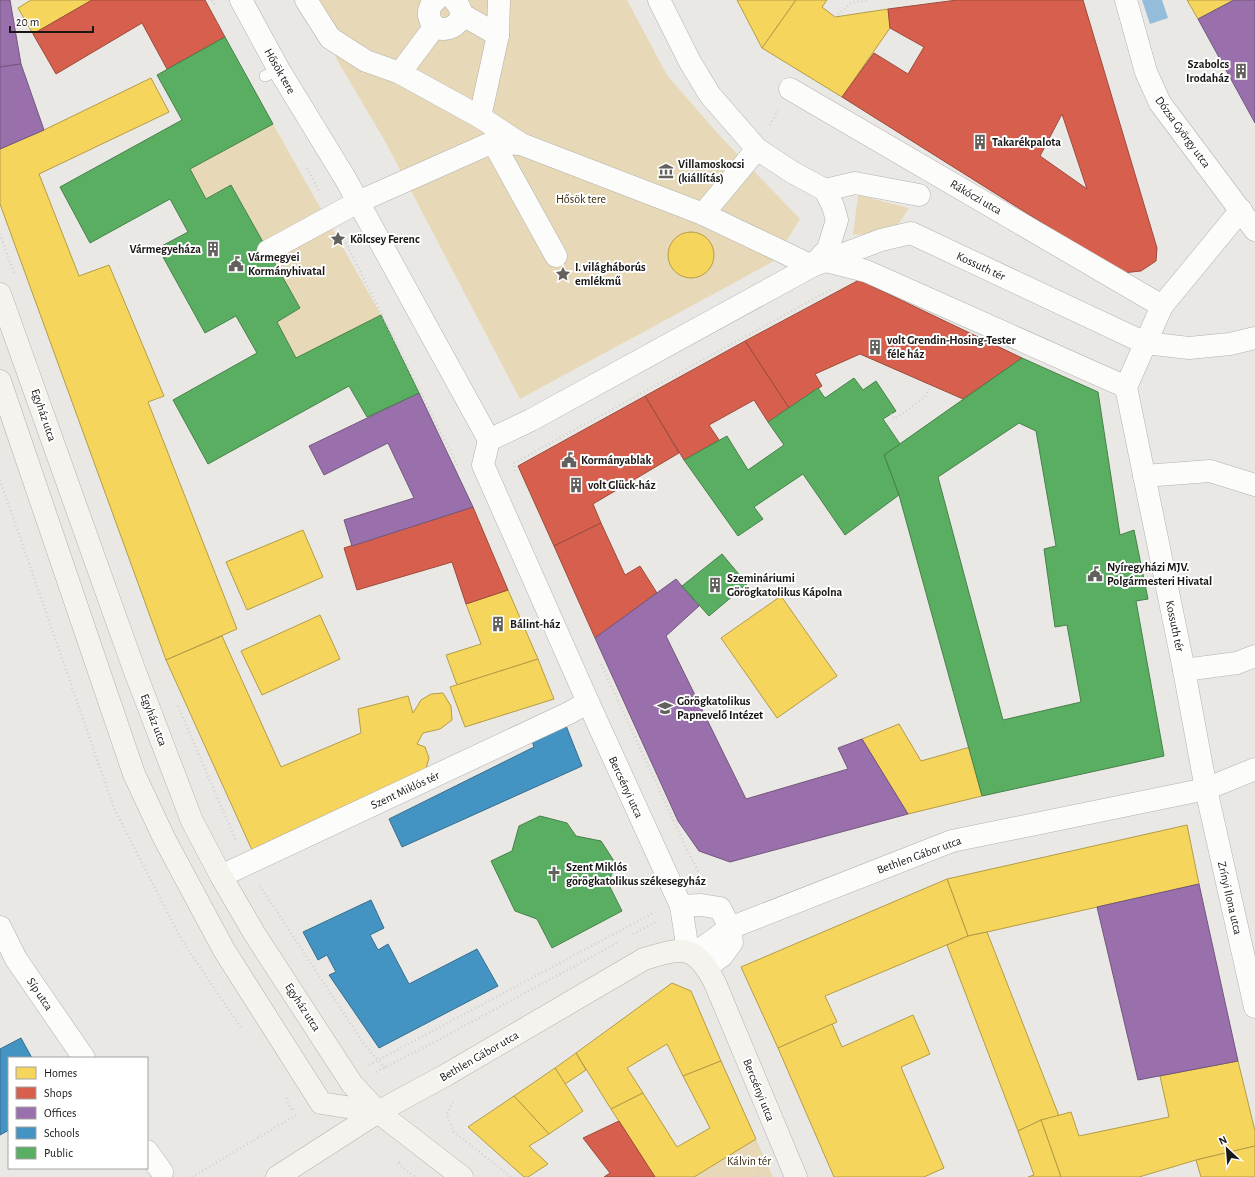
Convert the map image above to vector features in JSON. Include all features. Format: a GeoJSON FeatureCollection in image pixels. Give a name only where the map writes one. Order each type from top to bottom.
{"type":"FeatureCollection","features":[{"type":"Feature","properties":{"kind":"street","name":"Hősök tere"},"geometry":{"type":"LineString","coordinates":[[241,0],[272,73],[358,202],[489,440]]}},
{"type":"Feature","properties":{"kind":"street"},"geometry":{"type":"LineString","coordinates":[[306,0],[330,38],[366,61],[400,73],[480,117],[521,144],[703,214],[819,264],[866,270],[1126,387],[1162,306],[1241,210]]}},
{"type":"Feature","properties":{"kind":"street"},"geometry":{"type":"LineString","coordinates":[[436,0],[429,10],[430,20],[435,26],[443,29],[453,27],[460,19],[457,7]]}},
{"type":"Feature","properties":{"kind":"street"},"geometry":{"type":"LineString","coordinates":[[480,117],[498,35],[499,0]]}},
{"type":"Feature","properties":{"kind":"street"},"geometry":{"type":"LineString","coordinates":[[489,440],[531,420],[819,264],[828,249],[837,220],[833,206],[825,190],[792,172],[757,149],[710,96],[690,62],[659,0]]}},
{"type":"Feature","properties":{"kind":"street","name":"Dózsa György utca"},"geometry":{"type":"LineString","coordinates":[[1126,0],[1146,72],[1160,103],[1255,230]]}},
{"type":"Feature","properties":{"kind":"street"},"geometry":{"type":"LineString","coordinates":[[457,7],[498,35]]}},
{"type":"Feature","properties":{"kind":"street"},"geometry":{"type":"LineString","coordinates":[[400,73],[435,26]]}},
{"type":"Feature","properties":{"kind":"street","name":"Rákóczi utca"},"geometry":{"type":"LineString","coordinates":[[790,89],[1162,306]]}},
{"type":"Feature","properties":{"kind":"street"},"geometry":{"type":"LineString","coordinates":[[268,251],[358,202],[493,142],[521,144]]}},
{"type":"Feature","properties":{"kind":"street"},"geometry":{"type":"LineString","coordinates":[[493,142],[556,256]]}},
{"type":"Feature","properties":{"kind":"street"},"geometry":{"type":"LineString","coordinates":[[703,214],[757,149]]}},
{"type":"Feature","properties":{"kind":"street"},"geometry":{"type":"LineString","coordinates":[[825,190],[855,183],[919,195]]}},
{"type":"Feature","properties":{"kind":"street","name":"Kossuth tér"},"geometry":{"type":"LineString","coordinates":[[819,264],[881,240],[911,233],[1145,344],[1189,348],[1230,344],[1255,338]]}},
{"type":"Feature","properties":{"kind":"street","name":"Egyház utca"},"geometry":{"type":"LineString","coordinates":[[0,294],[134,669],[192,821],[221,876],[254,933],[358,1076],[378,1112],[462,1177]]}},
{"type":"Feature","properties":{"kind":"street","name":"Egyház utca"},"geometry":{"type":"LineString","coordinates":[[0,381],[134,774],[164,838],[224,950],[321,1103],[378,1112]]}},
{"type":"Feature","properties":{"kind":"street","name":"Kossuth tér"},"geometry":{"type":"LineString","coordinates":[[1126,387],[1184,670],[1206,789]]}},
{"type":"Feature","properties":{"kind":"street","name":"Bercsényi utca"},"geometry":{"type":"LineString","coordinates":[[489,440],[483,465],[588,702],[681,906],[696,957],[736,1032],[796,1177]]}},
{"type":"Feature","properties":{"kind":"street"},"geometry":{"type":"LineString","coordinates":[[1144,476],[1210,471],[1255,485]]}},
{"type":"Feature","properties":{"kind":"street"},"geometry":{"type":"LineString","coordinates":[[1184,670],[1237,663],[1255,656]]}},
{"type":"Feature","properties":{"kind":"street","name":"Szent Miklós tér"},"geometry":{"type":"LineString","coordinates":[[221,876],[569,713],[588,702]]}},
{"type":"Feature","properties":{"kind":"street"},"geometry":{"type":"LineString","coordinates":[[1206,789],[1255,770]]}},
{"type":"Feature","properties":{"kind":"street","name":"Bethlen Gábor utca"},"geometry":{"type":"LineString","coordinates":[[730,928],[952,841],[1206,789]]}},
{"type":"Feature","properties":{"kind":"street","name":"Zrínyi Ilona utca"},"geometry":{"type":"LineString","coordinates":[[1206,789],[1255,1007]]}},
{"type":"Feature","properties":{"kind":"street"},"geometry":{"type":"LineString","coordinates":[[681,906],[701,905],[720,908],[730,928],[732,942],[722,956],[696,957]]}},
{"type":"Feature","properties":{"kind":"street","name":"Síp utca"},"geometry":{"type":"LineString","coordinates":[[0,928],[16,959],[83,1057]]}},
{"type":"Feature","properties":{"kind":"street","name":"Bethlen Gábor utca"},"geometry":{"type":"LineString","coordinates":[[277,1177],[378,1112],[446,1075],[644,959],[666,952],[696,957]]}},
{"type":"Feature","properties":{"kind":"street"},"geometry":{"type":"LineString","coordinates":[[148,1152],[162,1172]]}},
{"type":"Feature","properties":{"kind":"path"},"geometry":{"type":"LineString","coordinates":[[212,0],[216,7]]}},
{"type":"Feature","properties":{"kind":"path"},"geometry":{"type":"LineString","coordinates":[[835,17],[851,3],[869,0]]}},
{"type":"Feature","properties":{"kind":"path"},"geometry":{"type":"LineString","coordinates":[[306,168],[332,216],[460,471]]}},
{"type":"Feature","properties":{"kind":"path"},"geometry":{"type":"LineString","coordinates":[[0,234],[16,279]]}},
{"type":"Feature","properties":{"kind":"path"},"geometry":{"type":"LineString","coordinates":[[516,476],[514,463],[866,270]]}},
{"type":"Feature","properties":{"kind":"path"},"geometry":{"type":"LineString","coordinates":[[891,414],[894,419],[925,398],[929,389]]}},
{"type":"Feature","properties":{"kind":"path"},"geometry":{"type":"LineString","coordinates":[[601,663],[691,858],[720,908]]}},
{"type":"Feature","properties":{"kind":"path"},"geometry":{"type":"LineString","coordinates":[[174,699],[246,864],[364,1044],[385,1068]]}},
{"type":"Feature","properties":{"kind":"path"},"geometry":{"type":"LineString","coordinates":[[626,938],[681,906]]}},
{"type":"Feature","properties":{"kind":"path"},"geometry":{"type":"LineString","coordinates":[[358,1076],[379,1061],[658,910],[681,906]]}},
{"type":"Feature","properties":{"kind":"path"},"geometry":{"type":"LineString","coordinates":[[358,1076],[385,1068],[619,942]]}},
{"type":"Feature","properties":{"kind":"path"},"geometry":{"type":"LineString","coordinates":[[192,1177],[301,1113]]}},
{"type":"Feature","properties":{"kind":"path"},"geometry":{"type":"LineString","coordinates":[[454,1132],[511,1177]]}},
{"type":"Feature","properties":{"kind":"path"},"geometry":{"type":"LineString","coordinates":[[397,1163],[415,1177]]}},
{"type":"Feature","properties":{"kind":"green space","name":"Hősök tere"},"geometry":{"type":"Polygon","coordinates":[[[302,0],[627,0],[667,75],[720,136],[800,219],[774,261],[520,399],[386,143],[302,0]]]}},
{"type":"Feature","properties":{"kind":"green space"},"geometry":{"type":"Polygon","coordinates":[[[273,124],[381,315],[296,358],[277,322],[300,308],[231,185],[206,199],[190,169],[273,124]]]}},
{"type":"Feature","properties":{"kind":"green space"},"geometry":{"type":"Polygon","coordinates":[[[858,195],[909,208],[893,232],[853,235],[858,195]]]}},
{"type":"Feature","properties":{"kind":"green space","name":"Kálvin tér"},"geometry":{"type":"Polygon","coordinates":[[[756,1139],[773,1177],[694,1177],[756,1139]]]}},
{"type":"Feature","properties":{"kind":"water"},"geometry":{"type":"Polygon","coordinates":[[[1142,0],[1162,0],[1168,18],[1150,24],[1142,0]]]}},
{"type":"Feature","properties":{"kind":"building: Homes"},"geometry":{"type":"Polygon","coordinates":[[[31,0],[92,0],[33,34],[18,8],[31,0]]]}},
{"type":"Feature","properties":{"kind":"building: Homes"},"geometry":{"type":"Polygon","coordinates":[[[737,0],[796,0],[762,48],[737,0]]]}},
{"type":"Feature","properties":{"kind":"building: Homes"},"geometry":{"type":"Polygon","coordinates":[[[796,0],[827,0],[822,7],[835,17],[888,9],[890,28],[842,97],[762,48],[796,0]]]}},
{"type":"Feature","properties":{"kind":"building: Homes"},"geometry":{"type":"Polygon","coordinates":[[[1187,0],[1234,0],[1198,19],[1187,0]]]}},
{"type":"Feature","properties":{"kind":"building: Homes"},"geometry":{"type":"Polygon","coordinates":[[[151,78],[169,112],[39,174],[79,276],[109,265],[164,396],[148,402],[237,629],[166,660],[0,204],[0,149],[44,130],[151,78]]]}},
{"type":"Feature","properties":{"kind":"building: Homes"},"geometry":{"type":"Polygon","coordinates":[[[687,232],[695,232],[704,236],[710,242],[714,255],[710,268],[704,274],[695,278],[687,278],[678,274],[672,268],[668,259],[668,251],[672,242],[678,236],[687,232]]]}},
{"type":"Feature","properties":{"kind":"building: Homes"},"geometry":{"type":"Polygon","coordinates":[[[303,530],[323,577],[247,610],[226,562],[303,530]]]}},
{"type":"Feature","properties":{"kind":"building: Homes","name":"Bálint-ház"},"geometry":{"type":"Polygon","coordinates":[[[508,590],[538,659],[457,685],[446,655],[481,644],[466,604],[508,590]]]}},
{"type":"Feature","properties":{"kind":"building: Homes"},"geometry":{"type":"Polygon","coordinates":[[[781,596],[837,676],[777,718],[721,638],[781,596]]]}},
{"type":"Feature","properties":{"kind":"building: Homes"},"geometry":{"type":"Polygon","coordinates":[[[320,615],[340,659],[262,695],[241,651],[320,615]]]}},
{"type":"Feature","properties":{"kind":"building: Homes"},"geometry":{"type":"Polygon","coordinates":[[[222,636],[281,767],[361,733],[358,709],[408,696],[413,713],[421,700],[431,694],[443,693],[451,706],[452,720],[440,729],[423,733],[417,744],[425,747],[429,758],[426,769],[252,850],[166,660],[222,636]]]}},
{"type":"Feature","properties":{"kind":"building: Homes"},"geometry":{"type":"Polygon","coordinates":[[[538,659],[554,699],[465,727],[450,687],[538,659]]]}},
{"type":"Feature","properties":{"kind":"building: Homes"},"geometry":{"type":"Polygon","coordinates":[[[899,724],[921,761],[970,747],[982,796],[908,814],[862,739],[899,724]]]}},
{"type":"Feature","properties":{"kind":"building: Homes"},"geometry":{"type":"Polygon","coordinates":[[[1187,825],[1199,884],[987,932],[968,936],[947,879],[1187,825]]]}},
{"type":"Feature","properties":{"kind":"building: Homes"},"geometry":{"type":"Polygon","coordinates":[[[947,879],[968,936],[825,996],[837,1022],[778,1048],[741,967],[947,879]]]}},
{"type":"Feature","properties":{"kind":"building: Homes"},"geometry":{"type":"Polygon","coordinates":[[[987,932],[1059,1116],[1041,1120],[1018,1131],[947,945],[968,936],[987,932]]]}},
{"type":"Feature","properties":{"kind":"building: Homes"},"geometry":{"type":"Polygon","coordinates":[[[672,983],[691,991],[721,1061],[683,1076],[667,1044],[627,1068],[643,1093],[611,1109],[576,1053],[672,983]]]}},
{"type":"Feature","properties":{"kind":"building: Homes"},"geometry":{"type":"Polygon","coordinates":[[[913,1015],[930,1054],[901,1067],[944,1168],[924,1177],[834,1177],[778,1048],[832,1024],[842,1047],[913,1015]]]}},
{"type":"Feature","properties":{"kind":"building: Homes"},"geometry":{"type":"Polygon","coordinates":[[[576,1053],[586,1070],[565,1084],[555,1068],[576,1053]]]}},
{"type":"Feature","properties":{"kind":"building: Homes"},"geometry":{"type":"Polygon","coordinates":[[[721,1061],[756,1139],[694,1177],[655,1177],[611,1109],[643,1093],[677,1147],[710,1128],[683,1076],[721,1061]]]}},
{"type":"Feature","properties":{"kind":"building: Homes"},"geometry":{"type":"Polygon","coordinates":[[[1238,1061],[1255,1131],[1255,1146],[1196,1160],[1139,1177],[1061,1177],[1041,1120],[1071,1112],[1079,1136],[1169,1117],[1160,1076],[1238,1061]]]}},
{"type":"Feature","properties":{"kind":"building: Homes"},"geometry":{"type":"Polygon","coordinates":[[[555,1068],[583,1111],[549,1134],[514,1096],[555,1068]]]}},
{"type":"Feature","properties":{"kind":"building: Homes"},"geometry":{"type":"Polygon","coordinates":[[[514,1096],[549,1134],[529,1146],[548,1164],[528,1177],[524,1177],[468,1127],[514,1096]]]}},
{"type":"Feature","properties":{"kind":"building: Homes"},"geometry":{"type":"Polygon","coordinates":[[[1041,1120],[1061,1177],[1028,1177],[1034,1175],[1018,1131],[1041,1120]]]}},
{"type":"Feature","properties":{"kind":"building: Homes"},"geometry":{"type":"Polygon","coordinates":[[[1255,1146],[1255,1177],[1201,1177],[1196,1160],[1255,1146]]]}},
{"type":"Feature","properties":{"kind":"building: Shops"},"geometry":{"type":"Polygon","coordinates":[[[92,0],[205,0],[225,37],[167,69],[142,23],[56,74],[33,34],[92,0]]]}},
{"type":"Feature","properties":{"kind":"building: Shops","name":"Takarékpalota"},"geometry":{"type":"Polygon","coordinates":[[[957,0],[1083,0],[1157,248],[1156,261],[1141,271],[1122,273],[842,97],[874,53],[908,74],[924,47],[890,28],[888,9],[957,0]],[[1062,114],[1040,156],[1087,189],[1062,114]]]}},
{"type":"Feature","properties":{"kind":"building: Shops","name":"volt Grendin-Hosing-Tester féle ház"},"geometry":{"type":"Polygon","coordinates":[[[859,280],[1022,358],[963,399],[860,354],[815,374],[822,386],[789,408],[745,341],[859,280]]]}},
{"type":"Feature","properties":{"kind":"building: Shops"},"geometry":{"type":"Polygon","coordinates":[[[745,341],[789,408],[768,422],[754,400],[709,425],[719,440],[684,460],[645,396],[745,341]]]}},
{"type":"Feature","properties":{"kind":"building: Shops","name":"volt Glück-ház"},"geometry":{"type":"Polygon","coordinates":[[[645,396],[679,453],[593,504],[601,523],[554,546],[518,466],[645,396]]]}},
{"type":"Feature","properties":{"kind":"building: Shops"},"geometry":{"type":"Polygon","coordinates":[[[473,507],[508,590],[466,604],[452,562],[357,590],[344,548],[473,507]]]}},
{"type":"Feature","properties":{"kind":"building: Shops"},"geometry":{"type":"Polygon","coordinates":[[[601,523],[625,575],[640,566],[657,593],[595,638],[554,546],[601,523]]]}},
{"type":"Feature","properties":{"kind":"building: Shops"},"geometry":{"type":"Polygon","coordinates":[[[619,1121],[655,1177],[604,1177],[610,1173],[583,1138],[619,1121]]]}},
{"type":"Feature","properties":{"kind":"building: Offices"},"geometry":{"type":"Polygon","coordinates":[[[0,0],[10,0],[21,64],[0,67],[0,0]]]}},
{"type":"Feature","properties":{"kind":"building: Offices","name":"Szabolcs Irodaház"},"geometry":{"type":"Polygon","coordinates":[[[1234,0],[1255,0],[1255,123],[1198,19],[1234,0]]]}},
{"type":"Feature","properties":{"kind":"building: Offices"},"geometry":{"type":"Polygon","coordinates":[[[21,64],[44,130],[0,149],[0,67],[21,64]]]}},
{"type":"Feature","properties":{"kind":"building: Offices"},"geometry":{"type":"Polygon","coordinates":[[[419,393],[473,507],[352,546],[344,520],[414,498],[388,443],[324,475],[309,446],[419,393]]]}},
{"type":"Feature","properties":{"kind":"building: Offices"},"geometry":{"type":"Polygon","coordinates":[[[676,579],[699,606],[666,636],[746,799],[848,769],[838,748],[862,739],[908,814],[730,862],[699,851],[678,821],[595,638],[676,579]]]}},
{"type":"Feature","properties":{"kind":"building: Offices"},"geometry":{"type":"Polygon","coordinates":[[[1199,884],[1238,1061],[1138,1080],[1097,907],[1199,884]]]}},
{"type":"Feature","properties":{"kind":"building: Schools"},"geometry":{"type":"Polygon","coordinates":[[[565,723],[582,766],[402,847],[389,819],[534,747],[531,738],[565,723]]]}},
{"type":"Feature","properties":{"kind":"building: Schools"},"geometry":{"type":"Polygon","coordinates":[[[371,900],[384,928],[370,935],[378,950],[388,944],[409,984],[477,949],[498,986],[379,1048],[329,975],[336,972],[327,955],[318,960],[303,932],[371,900]]]}},
{"type":"Feature","properties":{"kind":"building: Schools"},"geometry":{"type":"Polygon","coordinates":[[[21,1038],[31,1057],[8,1057],[8,1131],[0,1135],[0,1049],[21,1038]]]}},
{"type":"Feature","properties":{"kind":"building: Public","name":"Vármegyeháza"},"geometry":{"type":"Polygon","coordinates":[[[225,37],[273,124],[190,169],[206,199],[231,185],[300,308],[277,322],[296,358],[381,315],[419,393],[367,417],[349,386],[208,464],[173,400],[257,353],[236,316],[205,333],[158,248],[188,232],[170,199],[90,243],[60,187],[182,120],[157,75],[225,37]]]}},
{"type":"Feature","properties":{"kind":"building: Public","name":"Nyíregyházi MJV. Polgármesteri Hivatal"},"geometry":{"type":"Polygon","coordinates":[[[1022,358],[1098,392],[1120,535],[1134,530],[1148,599],[1136,601],[1164,756],[982,796],[899,495],[884,455],[1022,358]],[[1019,423],[938,477],[1003,720],[1081,702],[1067,625],[1055,627],[1044,549],[1056,546],[1036,431],[1019,423]]]}},
{"type":"Feature","properties":{"kind":"building: Public"},"geometry":{"type":"Polygon","coordinates":[[[854,378],[863,390],[876,381],[896,411],[883,419],[900,444],[884,455],[899,495],[845,535],[803,474],[754,507],[763,519],[738,536],[684,460],[727,436],[748,470],[784,445],[768,422],[818,388],[825,398],[854,378]]]}},
{"type":"Feature","properties":{"kind":"building: Public","name":"Szemináriumi Görögkatolikus Kápolna"},"geometry":{"type":"Polygon","coordinates":[[[722,554],[747,584],[709,616],[682,586],[722,554]]]}},
{"type":"Feature","properties":{"kind":"building: Public","name":"Szent Miklós görögkatolikus székesegyház"},"geometry":{"type":"Polygon","coordinates":[[[540,816],[567,823],[576,836],[601,841],[616,864],[608,883],[622,911],[552,948],[537,919],[515,911],[491,861],[512,851],[519,826],[540,816]]]}},
{"type":"Feature","properties":{"kind":"place","name":"Szabolcs Irodaház"},"geometry":{"type":"Point","coordinates":[1241,71]}},
{"type":"Feature","properties":{"kind":"place","name":"Takarékpalota"},"geometry":{"type":"Point","coordinates":[980,142]}},
{"type":"Feature","properties":{"kind":"place","name":"Villamoskocsi (kiállítás)"},"geometry":{"type":"Point","coordinates":[666,171]}},
{"type":"Feature","properties":{"kind":"place","name":"Kölcsey Ferenc"},"geometry":{"type":"Point","coordinates":[338,239]}},
{"type":"Feature","properties":{"kind":"place","name":"Vármegyeháza"},"geometry":{"type":"Point","coordinates":[213,249]}},
{"type":"Feature","properties":{"kind":"place","name":"Vármegyei Kormányhivatal"},"geometry":{"type":"Point","coordinates":[236,264]}},
{"type":"Feature","properties":{"kind":"place","name":"I. világháborús emlékmű"},"geometry":{"type":"Point","coordinates":[563,274]}},
{"type":"Feature","properties":{"kind":"place","name":"volt Grendin-Hosing-Tester féle ház"},"geometry":{"type":"Point","coordinates":[875,347]}},
{"type":"Feature","properties":{"kind":"place","name":"Kormányablak"},"geometry":{"type":"Point","coordinates":[569,460]}},
{"type":"Feature","properties":{"kind":"place","name":"volt Glück-ház"},"geometry":{"type":"Point","coordinates":[576,485]}},
{"type":"Feature","properties":{"kind":"place","name":"Nyíregyházi MJV. Polgármesteri Hivatal"},"geometry":{"type":"Point","coordinates":[1095,574]}},
{"type":"Feature","properties":{"kind":"place","name":"Szemináriumi Görögkatolikus Kápolna"},"geometry":{"type":"Point","coordinates":[715,585]}},
{"type":"Feature","properties":{"kind":"place","name":"Bálint-ház"},"geometry":{"type":"Point","coordinates":[498,624]}},
{"type":"Feature","properties":{"kind":"place","name":"Görögkatolikus Papnevelő Intézet"},"geometry":{"type":"Point","coordinates":[665,708]}},
{"type":"Feature","properties":{"kind":"place","name":"Szent Miklós görögkatolikus székesegyház"},"geometry":{"type":"Point","coordinates":[554,874]}}]}
